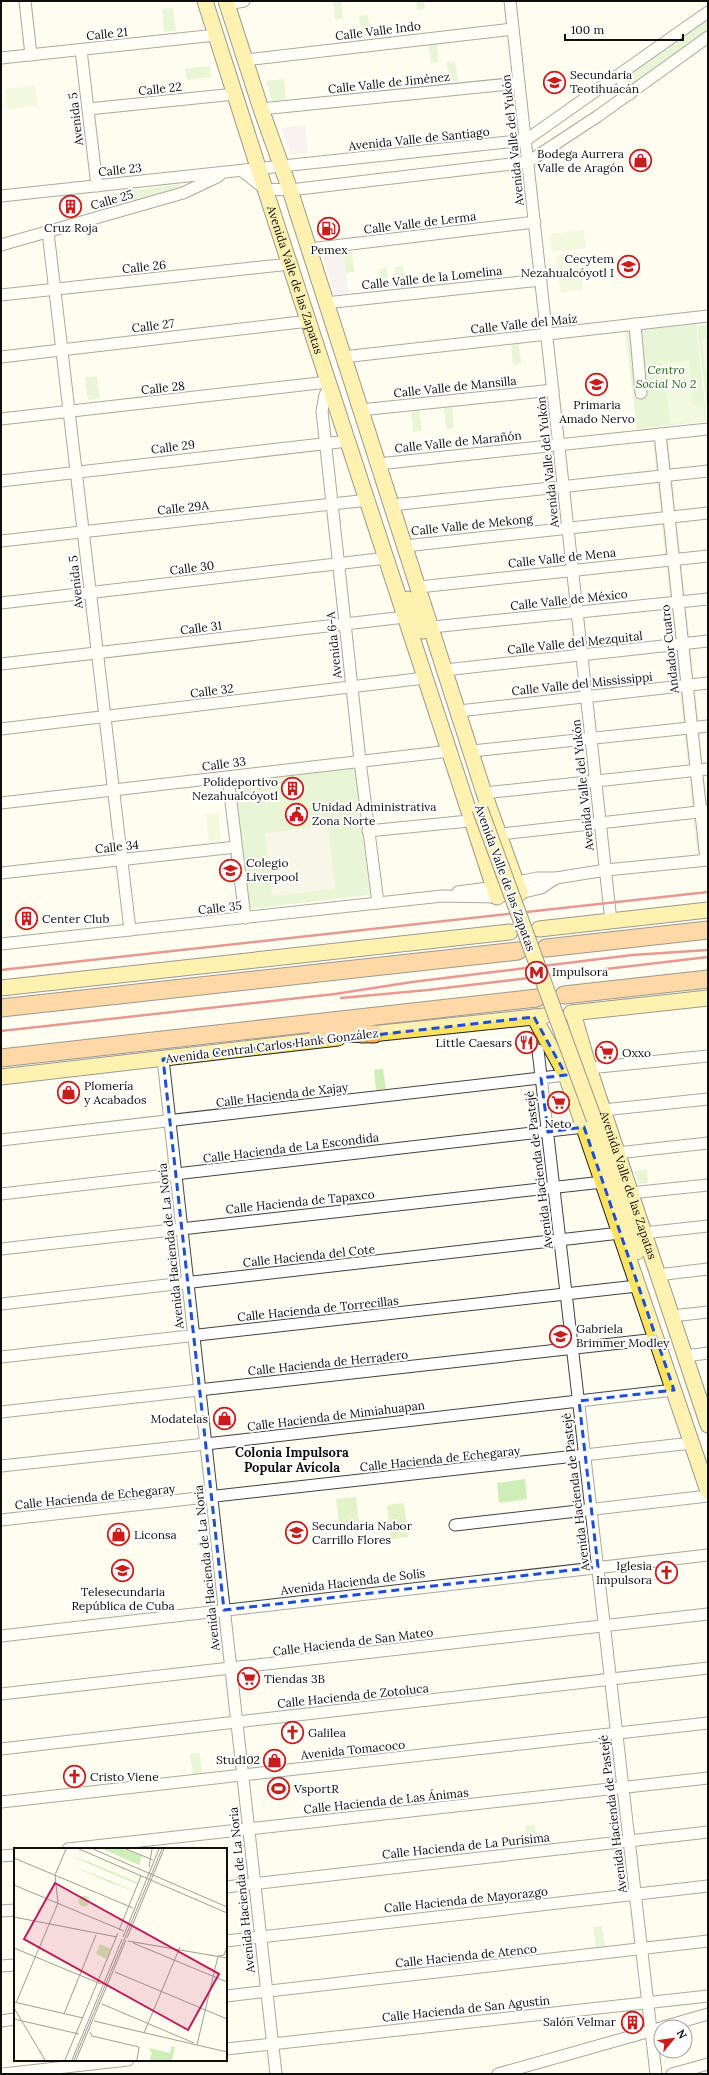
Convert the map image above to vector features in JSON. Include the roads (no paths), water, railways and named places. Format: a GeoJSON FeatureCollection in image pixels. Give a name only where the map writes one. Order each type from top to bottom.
{"type":"FeatureCollection","features":[{"type":"Feature","properties":{"kind":"highway"},"geometry":{"type":"LineString","coordinates":[[654,936],[708,924]]}},
{"type":"Feature","properties":{"kind":"highway"},"geometry":{"type":"LineString","coordinates":[[546,948],[708,930]]}},
{"type":"Feature","properties":{"kind":"highway"},"geometry":{"type":"LineString","coordinates":[[1,1008],[518,951]]}},
{"type":"Feature","properties":{"kind":"highway"},"geometry":{"type":"LineString","coordinates":[[564,995],[708,979]]}},
{"type":"Feature","properties":{"kind":"highway","name":"Avenida Central Carlos Hank González"},"geometry":{"type":"LineString","coordinates":[[1,1058],[537,998]]}},
{"type":"Feature","properties":{"kind":"highway"},"geometry":{"type":"LineString","coordinates":[[258,1030],[285,1034],[336,1031],[374,1034]]}},
{"type":"Feature","properties":{"kind":"main road","name":"Avenida Valle de las Zapatas"},"geometry":{"type":"LineString","coordinates":[[205,1],[260,169],[265,189],[450,751],[595,1114],[640,1259],[651,1301],[657,1339]]}},
{"type":"Feature","properties":{"kind":"main road","name":"Avenida Valle de las Zapatas"},"geometry":{"type":"LineString","coordinates":[[227,2],[261,109],[290,190],[325,303],[419,587],[427,629],[476,815],[480,842],[496,892]]}},
{"type":"Feature","properties":{"kind":"main road"},"geometry":{"type":"LineString","coordinates":[[247,132],[256,134],[267,125]]}},
{"type":"Feature","properties":{"kind":"main road","name":"Avenida Valle de las Zapatas"},"geometry":{"type":"LineString","coordinates":[[405,546],[409,582],[445,670],[472,751],[484,793],[518,888]]}},
{"type":"Feature","properties":{"kind":"main road","name":"Avenida Valle de las Zapatas"},"geometry":{"type":"LineString","coordinates":[[387,558],[427,629]]}},
{"type":"Feature","properties":{"kind":"main road"},"geometry":{"type":"LineString","coordinates":[[480,842],[500,839]]}},
{"type":"Feature","properties":{"kind":"main road"},"geometry":{"type":"LineString","coordinates":[[539,929],[708,910]]}},
{"type":"Feature","properties":{"kind":"main road"},"geometry":{"type":"LineString","coordinates":[[1,988],[510,932]]}},
{"type":"Feature","properties":{"kind":"main road","name":"Avenida Valle de las Zapatas"},"geometry":{"type":"LineString","coordinates":[[708,998],[572,1013],[589,1068],[603,1182],[637,1286],[657,1339],[708,1491]]}},
{"type":"Feature","properties":{"kind":"main road","name":"Avenida Valle de las Zapatas"},"geometry":{"type":"LineString","coordinates":[[539,1017],[566,1075],[577,1107],[595,1114],[622,1152],[630,1193],[657,1275],[686,1356],[703,1397],[708,1425]]}},
{"type":"Feature","properties":{"kind":"main road","name":"Avenida Central Carlos Hank González"},"geometry":{"type":"LineString","coordinates":[[1,1077],[374,1034],[539,1017]]}},
{"type":"Feature","properties":{"kind":"main road"},"geometry":{"type":"LineString","coordinates":[[577,1107],[579,1103],[586,1099],[592,1098],[595,1114]]}},
{"type":"Feature","properties":{"kind":"main road","name":"Avenida Valle de las Zapatas"},"geometry":{"type":"LineString","coordinates":[[640,1259],[667,1322],[686,1356]]}},
{"type":"Feature","properties":{"kind":"street"},"geometry":{"type":"LineString","coordinates":[[25,1],[31,55]]}},
{"type":"Feature","properties":{"kind":"street"},"geometry":{"type":"LineString","coordinates":[[227,2],[244,1]]}},
{"type":"Feature","properties":{"kind":"street","name":"Avenida Valle del Yukón"},"geometry":{"type":"LineString","coordinates":[[510,1],[611,921]]}},
{"type":"Feature","properties":{"kind":"street","name":"Avenida Valle de Santiago"},"geometry":{"type":"LineString","coordinates":[[260,169],[282,168],[526,140],[708,12]]}},
{"type":"Feature","properties":{"kind":"street","name":"Calle Valle Indo"},"geometry":{"type":"LineString","coordinates":[[245,60],[513,29]]}},
{"type":"Feature","properties":{"kind":"street","name":"Calle 21"},"geometry":{"type":"LineString","coordinates":[[1,58],[216,35]]}},
{"type":"Feature","properties":{"kind":"street"},"geometry":{"type":"LineString","coordinates":[[242,171],[265,189],[290,190],[528,162],[630,94],[708,37]]}},
{"type":"Feature","properties":{"kind":"street","name":"Avenida 5"},"geometry":{"type":"LineString","coordinates":[[81,50],[97,186]]}},
{"type":"Feature","properties":{"kind":"street"},"geometry":{"type":"LineString","coordinates":[[618,75],[630,94]]}},
{"type":"Feature","properties":{"kind":"street","name":"Calle Valle de Jiménez"},"geometry":{"type":"LineString","coordinates":[[261,109],[519,83]]}},
{"type":"Feature","properties":{"kind":"street","name":"Calle 22"},"geometry":{"type":"LineString","coordinates":[[88,109],[235,94]]}},
{"type":"Feature","properties":{"kind":"street","name":"Calle 23"},"geometry":{"type":"LineString","coordinates":[[1,196],[260,169]]}},
{"type":"Feature","properties":{"kind":"street","name":"Calle 25"},"geometry":{"type":"LineString","coordinates":[[1,245],[183,193],[228,172]]}},
{"type":"Feature","properties":{"kind":"street","name":"Calle Valle de Lerma"},"geometry":{"type":"LineString","coordinates":[[309,249],[534,222]]}},
{"type":"Feature","properties":{"kind":"street","name":"Avenida 5"},"geometry":{"type":"LineString","coordinates":[[48,232],[84,532],[120,860],[130,930]]}},
{"type":"Feature","properties":{"kind":"street","name":"Calle 26"},"geometry":{"type":"LineString","coordinates":[[1,295],[290,264]]}},
{"type":"Feature","properties":{"kind":"street","name":"Calle Valle de la Lomelina"},"geometry":{"type":"LineString","coordinates":[[325,303],[541,280]]}},
{"type":"Feature","properties":{"kind":"street","name":"Calle Valle del Maíz"},"geometry":{"type":"LineString","coordinates":[[344,357],[708,316]]}},
{"type":"Feature","properties":{"kind":"street","name":"Calle 27"},"geometry":{"type":"LineString","coordinates":[[1,357],[309,321]]}},
{"type":"Feature","properties":{"kind":"street"},"geometry":{"type":"LineString","coordinates":[[635,324],[641,393]]}},
{"type":"Feature","properties":{"kind":"street","name":"Calle 28"},"geometry":{"type":"LineString","coordinates":[[1,419],[329,384]]}},
{"type":"Feature","properties":{"kind":"street","name":"Avenida 6-A"},"geometry":{"type":"LineString","coordinates":[[329,384],[322,411],[360,761],[378,903]]}},
{"type":"Feature","properties":{"kind":"street","name":"Calle Valle de Mansilla"},"geometry":{"type":"LineString","coordinates":[[360,410],[553,390]]}},
{"type":"Feature","properties":{"kind":"street","name":"Calle Valle de Marañón"},"geometry":{"type":"LineString","coordinates":[[378,464],[708,429]]}},
{"type":"Feature","properties":{"kind":"street","name":"Andador Cuatro"},"geometry":{"type":"LineString","coordinates":[[660,434],[696,770],[704,812],[707,860]]}},
{"type":"Feature","properties":{"kind":"street","name":"Calle 29"},"geometry":{"type":"LineString","coordinates":[[1,481],[325,442],[348,441]]}},
{"type":"Feature","properties":{"kind":"street"},"geometry":{"type":"LineString","coordinates":[[392,505],[708,471]]}},
{"type":"Feature","properties":{"kind":"street","name":"Calle 29A"},"geometry":{"type":"LineString","coordinates":[[1,541],[368,500]]}},
{"type":"Feature","properties":{"kind":"street","name":"Calle Valle de Mekong"},"geometry":{"type":"LineString","coordinates":[[405,546],[708,513]]}},
{"type":"Feature","properties":{"kind":"street","name":"Calle Valle de Mena"},"geometry":{"type":"LineString","coordinates":[[419,587],[708,556]]}},
{"type":"Feature","properties":{"kind":"street","name":"Calle 30"},"geometry":{"type":"LineString","coordinates":[[1,603],[387,558]]}},
{"type":"Feature","properties":{"kind":"street","name":"Calle Valle de México"},"geometry":{"type":"LineString","coordinates":[[427,629],[708,599]]}},
{"type":"Feature","properties":{"kind":"street","name":"Calle 31"},"geometry":{"type":"LineString","coordinates":[[1,664],[405,617]]}},
{"type":"Feature","properties":{"kind":"street","name":"Calle Valle del Mezquital"},"geometry":{"type":"LineString","coordinates":[[445,670],[708,642]]}},
{"type":"Feature","properties":{"kind":"street","name":"Calle 32"},"geometry":{"type":"LineString","coordinates":[[1,729],[352,688],[425,678]]}},
{"type":"Feature","properties":{"kind":"street","name":"Calle Valle del Mississippi"},"geometry":{"type":"LineString","coordinates":[[458,711],[708,683]]}},
{"type":"Feature","properties":{"kind":"street"},"geometry":{"type":"LineString","coordinates":[[472,751],[708,726]]}},
{"type":"Feature","properties":{"kind":"street","name":"Calle 33"},"geometry":{"type":"LineString","coordinates":[[1,803],[450,751]]}},
{"type":"Feature","properties":{"kind":"street"},"geometry":{"type":"LineString","coordinates":[[484,793],[708,769]]}},
{"type":"Feature","properties":{"kind":"street"},"geometry":{"type":"LineString","coordinates":[[228,777],[245,918]]}},
{"type":"Feature","properties":{"kind":"street"},"geometry":{"type":"LineString","coordinates":[[500,839],[600,823],[704,812]]}},
{"type":"Feature","properties":{"kind":"street"},"geometry":{"type":"LineString","coordinates":[[368,831],[476,815],[494,819]]}},
{"type":"Feature","properties":{"kind":"street","name":"Calle 34"},"geometry":{"type":"LineString","coordinates":[[1,872],[236,847]]}},
{"type":"Feature","properties":{"kind":"street"},"geometry":{"type":"LineString","coordinates":[[518,888],[541,888],[556,878],[606,870],[707,860]]}},
{"type":"Feature","properties":{"kind":"street","name":"Calle 35"},"geometry":{"type":"LineString","coordinates":[[1,944],[442,896],[461,891],[496,892],[518,888]]}},
{"type":"Feature","properties":{"kind":"street","name":"Avenida Hacienda de Pastejé"},"geometry":{"type":"LineString","coordinates":[[538,1050],[647,2002],[654,2019]]}},
{"type":"Feature","properties":{"kind":"street"},"geometry":{"type":"LineString","coordinates":[[589,1068],[708,1056]]}},
{"type":"Feature","properties":{"kind":"street","name":"Avenida Hacienda de La Noria"},"geometry":{"type":"LineString","coordinates":[[163,1059],[276,2074]]}},
{"type":"Feature","properties":{"kind":"street","name":"Calle Hacienda de Xajay"},"geometry":{"type":"LineString","coordinates":[[1,1140],[566,1075]]}},
{"type":"Feature","properties":{"kind":"street","name":"Calle Hacienda de La Escondida"},"geometry":{"type":"LineString","coordinates":[[1,1194],[548,1132],[595,1114],[708,1099]]}},
{"type":"Feature","properties":{"kind":"street"},"geometry":{"type":"LineString","coordinates":[[622,1152],[708,1142]]}},
{"type":"Feature","properties":{"kind":"street","name":"Calle Hacienda de Tapaxco"},"geometry":{"type":"LineString","coordinates":[[1,1249],[603,1182]]}},
{"type":"Feature","properties":{"kind":"street"},"geometry":{"type":"LineString","coordinates":[[630,1193],[708,1185]]}},
{"type":"Feature","properties":{"kind":"street"},"geometry":{"type":"LineString","coordinates":[[644,1233],[708,1226]]}},
{"type":"Feature","properties":{"kind":"street","name":"Calle Hacienda del Cote"},"geometry":{"type":"LineString","coordinates":[[1,1304],[620,1233]]}},
{"type":"Feature","properties":{"kind":"street"},"geometry":{"type":"LineString","coordinates":[[657,1275],[708,1270]]}},
{"type":"Feature","properties":{"kind":"street","name":"Calle Hacienda de Torrecillas"},"geometry":{"type":"LineString","coordinates":[[1,1357],[637,1286]]}},
{"type":"Feature","properties":{"kind":"street"},"geometry":{"type":"LineString","coordinates":[[672,1316],[708,1312]]}},
{"type":"Feature","properties":{"kind":"street","name":"Calle Hacienda de Herradero"},"geometry":{"type":"LineString","coordinates":[[1,1412],[657,1339]]}},
{"type":"Feature","properties":{"kind":"street"},"geometry":{"type":"LineString","coordinates":[[686,1356],[708,1354]]}},
{"type":"Feature","properties":{"kind":"street","name":"Calle Hacienda de Mimiahuapan"},"geometry":{"type":"LineString","coordinates":[[1,1466],[674,1390]]}},
{"type":"Feature","properties":{"kind":"street","name":"Calle Hacienda de Echegaray"},"geometry":{"type":"LineString","coordinates":[[1,1520],[692,1442]]}},
{"type":"Feature","properties":{"kind":"street"},"geometry":{"type":"LineString","coordinates":[[454,1525],[708,1496]]}},
{"type":"Feature","properties":{"kind":"street","name":"Avenida Hacienda de Solís"},"geometry":{"type":"LineString","coordinates":[[1,1636],[708,1554]]}},
{"type":"Feature","properties":{"kind":"street","name":"Calle Hacienda de San Mateo"},"geometry":{"type":"LineString","coordinates":[[1,1694],[708,1614]]}},
{"type":"Feature","properties":{"kind":"street","name":"Calle Hacienda de Zotoluca"},"geometry":{"type":"LineString","coordinates":[[1,1749],[708,1668]]}},
{"type":"Feature","properties":{"kind":"street","name":"Avenida Tomacoco"},"geometry":{"type":"LineString","coordinates":[[1,1802],[708,1723]]}},
{"type":"Feature","properties":{"kind":"street","name":"Calle Hacienda de Las Ánimas"},"geometry":{"type":"LineString","coordinates":[[77,1848],[708,1778]]}},
{"type":"Feature","properties":{"kind":"street","name":"Calle Hacienda de La Purísima"},"geometry":{"type":"LineString","coordinates":[[227,1887],[708,1832]]}},
{"type":"Feature","properties":{"kind":"street"},"geometry":{"type":"LineString","coordinates":[[1,1856],[14,1855]]}},
{"type":"Feature","properties":{"kind":"street","name":"Calle Hacienda de Mayorazgo"},"geometry":{"type":"LineString","coordinates":[[227,1941],[708,1886]]}},
{"type":"Feature","properties":{"kind":"street"},"geometry":{"type":"LineString","coordinates":[[1,1911],[14,1910]]}},
{"type":"Feature","properties":{"kind":"street","name":"Calle Hacienda de Atenco"},"geometry":{"type":"LineString","coordinates":[[227,1996],[708,1941]]}},
{"type":"Feature","properties":{"kind":"street"},"geometry":{"type":"LineString","coordinates":[[1,1966],[14,1965]]}},
{"type":"Feature","properties":{"kind":"street","name":"Calle Hacienda de San Agustín"},"geometry":{"type":"LineString","coordinates":[[227,2049],[708,1996]]}},
{"type":"Feature","properties":{"kind":"street"},"geometry":{"type":"LineString","coordinates":[[690,2019],[708,2014]]}},
{"type":"Feature","properties":{"kind":"street"},"geometry":{"type":"LineString","coordinates":[[1,2021],[14,2019]]}},
{"type":"Feature","properties":{"kind":"street"},"geometry":{"type":"LineString","coordinates":[[498,2074],[653,2029]]}},
{"type":"Feature","properties":{"kind":"street","name":"Avenida Hacienda de Pastejé"},"geometry":{"type":"LineString","coordinates":[[656,2074],[657,2059]]}},
{"type":"Feature","properties":{"kind":"street"},"geometry":{"type":"LineString","coordinates":[[3,2074],[119,2061]]}},
{"type":"Feature","properties":{"kind":"street"},"geometry":{"type":"LineString","coordinates":[[672,2074],[708,2064]]}},
{"type":"Feature","properties":{"kind":"railway"},"geometry":{"type":"LineString","coordinates":[[1,970],[708,892]]}},
{"type":"Feature","properties":{"kind":"railway"},"geometry":{"type":"LineString","coordinates":[[1,1031],[335,994],[412,982],[632,955],[708,950]]}},
{"type":"Feature","properties":{"kind":"railway"},"geometry":{"type":"LineString","coordinates":[[341,998],[428,990],[708,957]]}},
{"type":"Feature","properties":{"kind":"place","name":"Secundaria Teotihuacán"},"geometry":{"type":"Point","coordinates":[555,82]}},
{"type":"Feature","properties":{"kind":"place","name":"Bodega Aurrera Valle de Aragón"},"geometry":{"type":"Point","coordinates":[640,161]}},
{"type":"Feature","properties":{"kind":"place","name":"Cruz Roja"},"geometry":{"type":"Point","coordinates":[71,207]}},
{"type":"Feature","properties":{"kind":"place","name":"Pemex"},"geometry":{"type":"Point","coordinates":[329,229]}},
{"type":"Feature","properties":{"kind":"place","name":"Cecytem Nezahualcóyotl I"},"geometry":{"type":"Point","coordinates":[629,266]}},
{"type":"Feature","properties":{"kind":"place","name":"Primaria Amado Nervo"},"geometry":{"type":"Point","coordinates":[597,384]}},
{"type":"Feature","properties":{"kind":"place","name":"Polideportivo Nezahualcóyotl"},"geometry":{"type":"Point","coordinates":[293,789]}},
{"type":"Feature","properties":{"kind":"place","name":"Unidad Administrativa Zona Norte"},"geometry":{"type":"Point","coordinates":[296,814]}},
{"type":"Feature","properties":{"kind":"place","name":"Colegio Liverpool"},"geometry":{"type":"Point","coordinates":[230,870]}},
{"type":"Feature","properties":{"kind":"place","name":"Center Club"},"geometry":{"type":"Point","coordinates":[26,919]}},
{"type":"Feature","properties":{"kind":"place","name":"Impulsora"},"geometry":{"type":"Point","coordinates":[536,972]}},
{"type":"Feature","properties":{"kind":"place","name":"Little Caesars"},"geometry":{"type":"Point","coordinates":[527,1043]}},
{"type":"Feature","properties":{"kind":"place","name":"Oxxo"},"geometry":{"type":"Point","coordinates":[606,1053]}},
{"type":"Feature","properties":{"kind":"place","name":"Plomería y Acabados"},"geometry":{"type":"Point","coordinates":[69,1093]}},
{"type":"Feature","properties":{"kind":"place","name":"Neto"},"geometry":{"type":"Point","coordinates":[558,1103]}},
{"type":"Feature","properties":{"kind":"place","name":"Gabriela Brimmer Modley"},"geometry":{"type":"Point","coordinates":[560,1336]}},
{"type":"Feature","properties":{"kind":"place","name":"Modatelas"},"geometry":{"type":"Point","coordinates":[224,1419]}},
{"type":"Feature","properties":{"kind":"place","name":"Secundaria Nabor Carrillo Flores"},"geometry":{"type":"Point","coordinates":[296,1533]}},
{"type":"Feature","properties":{"kind":"place","name":"Liconsa"},"geometry":{"type":"Point","coordinates":[118,1535]}},
{"type":"Feature","properties":{"kind":"place","name":"Telesecundaria República de Cuba"},"geometry":{"type":"Point","coordinates":[123,1571]}},
{"type":"Feature","properties":{"kind":"place","name":"Iglesia Impulsora"},"geometry":{"type":"Point","coordinates":[667,1573]}},
{"type":"Feature","properties":{"kind":"place","name":"Tiendas 3B"},"geometry":{"type":"Point","coordinates":[248,1679]}},
{"type":"Feature","properties":{"kind":"place","name":"Galilea"},"geometry":{"type":"Point","coordinates":[292,1733]}},
{"type":"Feature","properties":{"kind":"place","name":"Stud102"},"geometry":{"type":"Point","coordinates":[275,1760]}},
{"type":"Feature","properties":{"kind":"place","name":"Cristo Viene"},"geometry":{"type":"Point","coordinates":[74,1777]}},
{"type":"Feature","properties":{"kind":"place","name":"VsportR"},"geometry":{"type":"Point","coordinates":[279,1789]}},
{"type":"Feature","properties":{"kind":"place","name":"Salón Velmar"},"geometry":{"type":"Point","coordinates":[632,2022]}},
{"type":"Feature","properties":{"kind":"district","name":"Colonia Impulsora Popular Avícola"},"geometry":{"type":"Point","coordinates":[292,1460]}},
{"type":"Feature","properties":{"kind":"park label","name":"Centro Social No 2"},"geometry":{"type":"Point","coordinates":[666,377]}}]}
